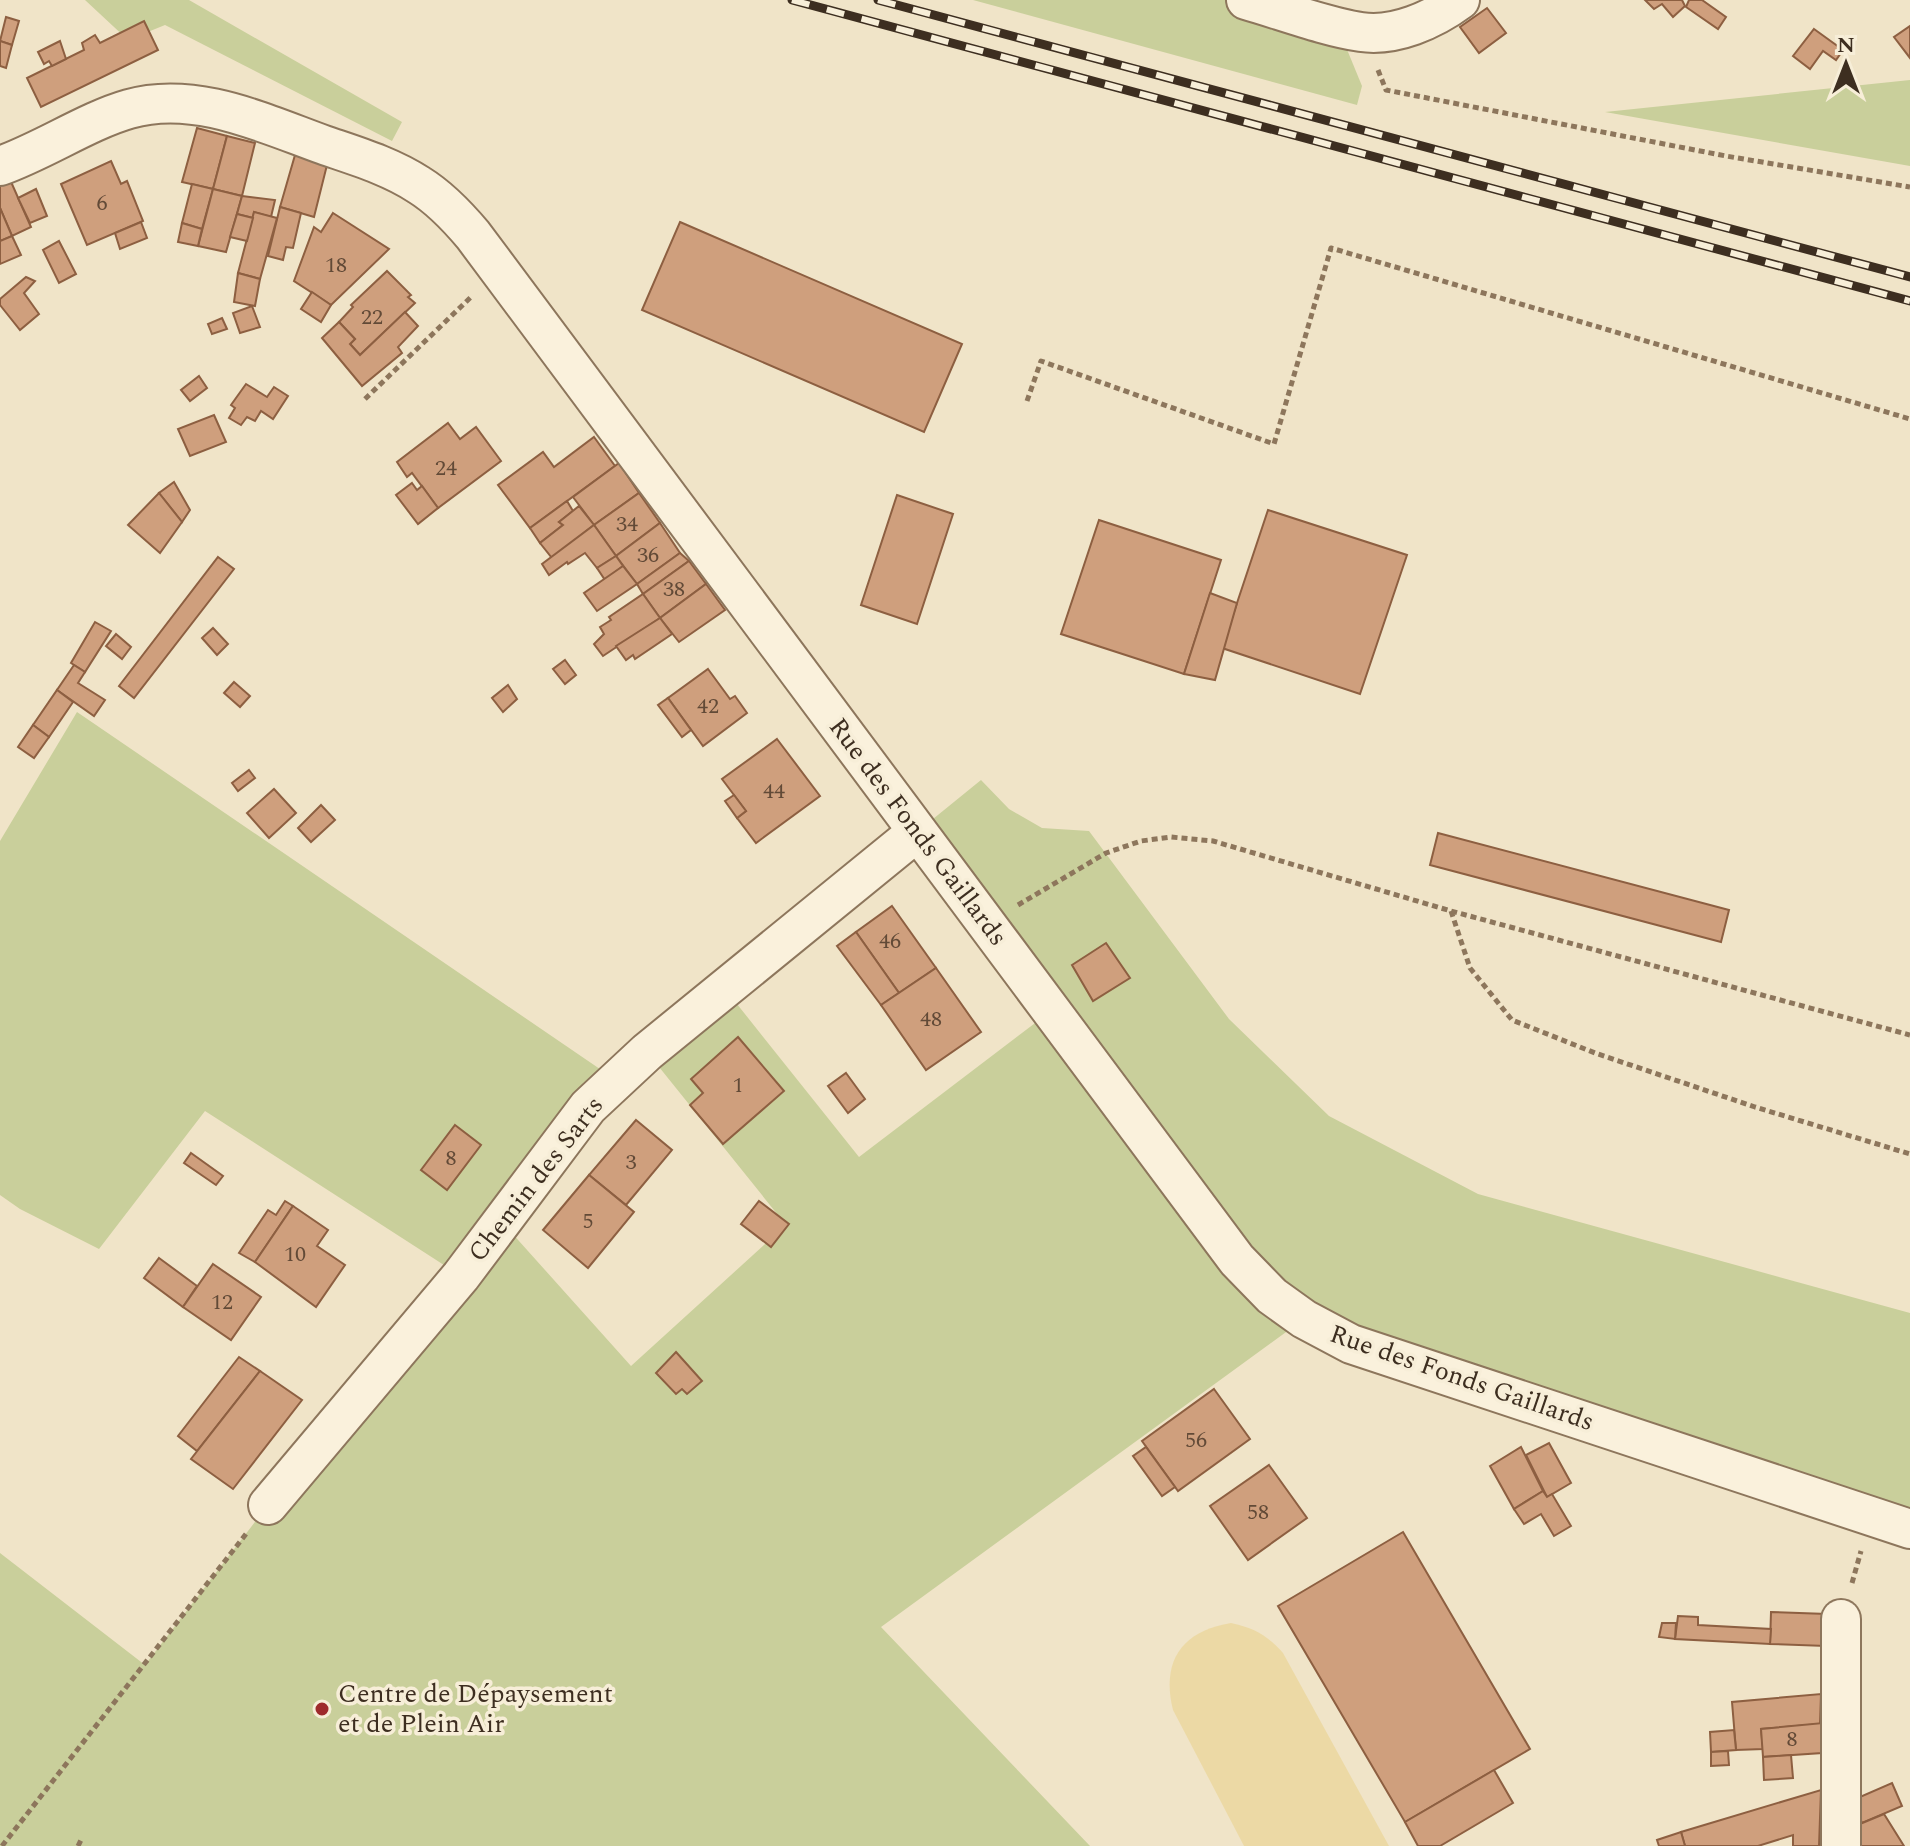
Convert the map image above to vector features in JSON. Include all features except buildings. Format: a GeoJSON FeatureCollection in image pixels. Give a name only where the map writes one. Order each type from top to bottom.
{"type":"FeatureCollection","features":[{"type":"Feature","properties":{"kind":"street"},"geometry":{"type":"LineString","coordinates":[[1246,0],[1362,32],[1393,31],[1423,21],[1454,5]]}},
{"type":"Feature","properties":{"kind":"street","name":"Rue des Fonds Gaillards"},"geometry":{"type":"LineString","coordinates":[[0,166],[128,109],[161,103],[222,110],[380,165],[419,184],[450,209],[501,273],[1237,1260],[1272,1296],[1304,1319],[1351,1344],[1910,1529]]}},
{"type":"Feature","properties":{"kind":"street","name":"Chemin des Sarts"},"geometry":{"type":"LineString","coordinates":[[268,1505],[461,1276],[588,1107],[647,1052],[917,832]]}},
{"type":"Feature","properties":{"kind":"street"},"geometry":{"type":"LineString","coordinates":[[1841,1619],[1841,1846]]}},
{"type":"Feature","properties":{"kind":"path"},"geometry":{"type":"LineString","coordinates":[[1362,32],[1386,90],[1726,156],[1910,187]]}},
{"type":"Feature","properties":{"kind":"path"},"geometry":{"type":"LineString","coordinates":[[1027,401],[1041,361],[1274,444],[1331,248],[1910,419]]}},
{"type":"Feature","properties":{"kind":"path"},"geometry":{"type":"LineString","coordinates":[[365,399],[479,290],[501,273]]}},
{"type":"Feature","properties":{"kind":"path"},"geometry":{"type":"LineString","coordinates":[[986,923],[1106,853],[1141,841],[1171,837],[1213,841],[1451,911],[1910,1035]]}},
{"type":"Feature","properties":{"kind":"path"},"geometry":{"type":"LineString","coordinates":[[1451,911],[1470,968],[1512,1020],[1595,1053],[1755,1107],[1910,1154]]}},
{"type":"Feature","properties":{"kind":"path"},"geometry":{"type":"LineString","coordinates":[[2,1846],[268,1505]]}},
{"type":"Feature","properties":{"kind":"path"},"geometry":{"type":"LineString","coordinates":[[1841,1619],[1871,1516]]}},
{"type":"Feature","properties":{"kind":"path"},"geometry":{"type":"LineString","coordinates":[[78,1846],[82,1838]]}},
{"type":"Feature","properties":{"kind":"green space"},"geometry":{"type":"Polygon","coordinates":[[[85,0],[189,0],[402,122],[392,141],[165,25],[128,40],[85,0]]]}},
{"type":"Feature","properties":{"kind":"green space"},"geometry":{"type":"Polygon","coordinates":[[[973,0],[1230,0],[1339,30],[1362,86],[1357,105],[973,0]]]}},
{"type":"Feature","properties":{"kind":"green space"},"geometry":{"type":"Polygon","coordinates":[[[1910,80],[1910,166],[1605,112],[1910,80]]]}},
{"type":"Feature","properties":{"kind":"green space"},"geometry":{"type":"Polygon","coordinates":[[[77,712],[616,1080],[502,1222],[631,1366],[786,1225],[647,1052],[725,989],[859,1157],[1051,1011],[917,832],[981,780],[1009,809],[1042,828],[1089,831],[1229,1019],[1329,1116],[1478,1194],[1910,1313],[1910,1529],[1304,1319],[881,1627],[1090,1846],[0,1846],[0,1553],[145,1665],[268,1505],[461,1276],[205,1111],[99,1249],[20,1209],[0,1195],[0,841],[77,712]]]}},
{"type":"Feature","properties":{"kind":"sand"},"geometry":{"type":"Polygon","coordinates":[[[1231,1623],[1260,1633],[1283,1653],[1389,1846],[1244,1846],[1173,1710],[1170,1693],[1173,1663],[1188,1641],[1199,1633],[1231,1623]]]}},
{"type":"Feature","properties":{"kind":"railway"},"geometry":{"type":"LineString","coordinates":[[792,0],[1910,301]]}},
{"type":"Feature","properties":{"kind":"railway"},"geometry":{"type":"LineString","coordinates":[[878,0],[1910,277]]}},
{"type":"Feature","properties":{"kind":"place","name":"Centre de Dépaysement et de Plein Air"},"geometry":{"type":"Point","coordinates":[322,1709]}}]}
